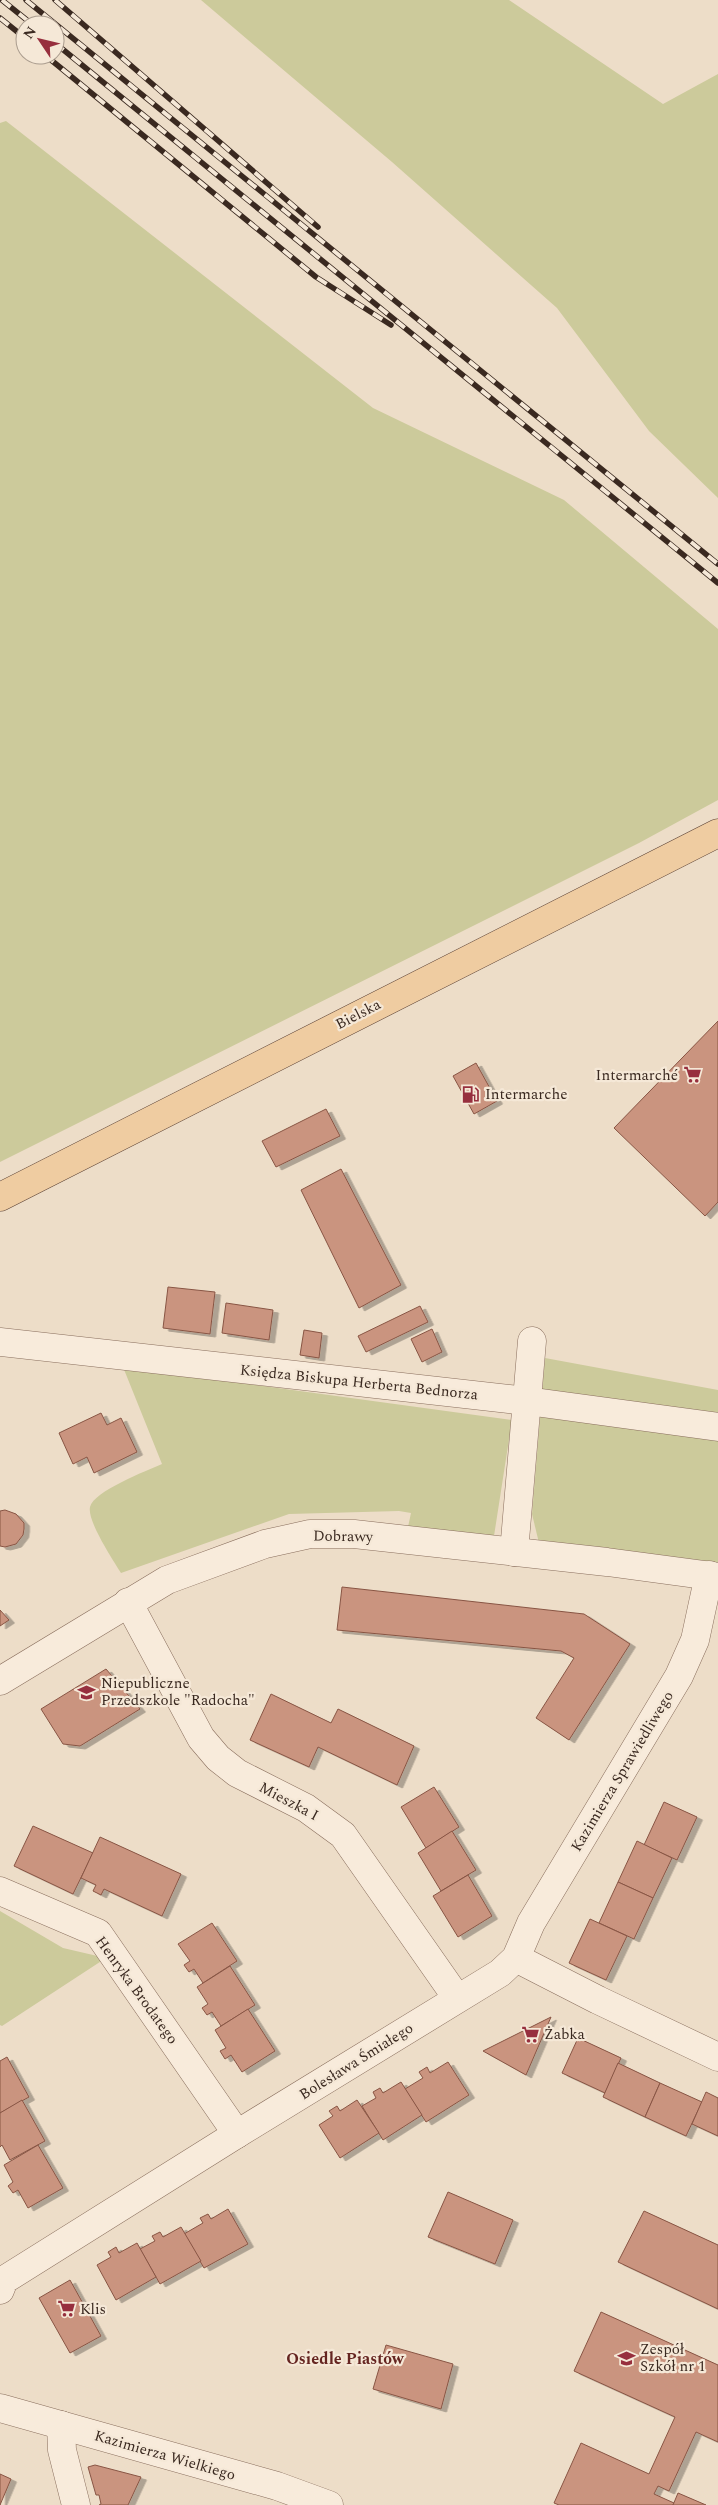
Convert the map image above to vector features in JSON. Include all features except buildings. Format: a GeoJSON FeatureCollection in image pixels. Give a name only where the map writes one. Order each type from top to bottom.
{"type":"FeatureCollection","features":[{"type":"Feature","properties":{"kind":"main road","name":"Bielska"},"geometry":{"type":"LineString","coordinates":[[0,1197],[718,832]]}},
{"type":"Feature","properties":{"kind":"street"},"geometry":{"type":"LineString","coordinates":[[514,1552],[532,1341]]}},
{"type":"Feature","properties":{"kind":"street","name":"Księdza Biskupa Herberta Bednorza"},"geometry":{"type":"LineString","coordinates":[[0,1342],[527,1401],[718,1427]]}},
{"type":"Feature","properties":{"kind":"street","name":"Dobrawy"},"geometry":{"type":"LineString","coordinates":[[0,1681],[167,1580],[265,1544],[310,1534],[354,1534],[714,1576]]}},
{"type":"Feature","properties":{"kind":"street","name":"Kazimierza Sprawiedliwego"},"geometry":{"type":"LineString","coordinates":[[516,1958],[532,1923],[679,1676],[695,1640],[714,1576]]}},
{"type":"Feature","properties":{"kind":"street","name":"Mieszka I"},"geometry":{"type":"LineString","coordinates":[[128,1602],[201,1738],[218,1758],[237,1773],[306,1808],[343,1835],[458,1998]]}},
{"type":"Feature","properties":{"kind":"street","name":"Henryka Brodatego"},"geometry":{"type":"LineString","coordinates":[[0,1891],[98,1933],[237,2134]]}},
{"type":"Feature","properties":{"kind":"street"},"geometry":{"type":"LineString","coordinates":[[516,1958],[718,2057]]}},
{"type":"Feature","properties":{"kind":"street","name":"Bolesława Śmiałego"},"geometry":{"type":"LineString","coordinates":[[1,2282],[237,2134],[500,1973],[516,1958]]}},
{"type":"Feature","properties":{"kind":"street","name":"Kazimierza Wielkiego"},"geometry":{"type":"LineString","coordinates":[[0,2408],[277,2486],[329,2505]]}},
{"type":"Feature","properties":{"kind":"street"},"geometry":{"type":"LineString","coordinates":[[61,2425],[62,2450],[76,2505]]}},
{"type":"Feature","properties":{"kind":"shaded area"},"geometry":{"type":"Polygon","coordinates":[[[201,0],[509,0],[663,104],[718,74],[718,498],[649,431],[557,308],[392,162],[201,0]]]}},
{"type":"Feature","properties":{"kind":"shaded area"},"geometry":{"type":"Polygon","coordinates":[[[6,121],[373,408],[564,500],[718,629],[718,800],[639,843],[0,1162],[0,123],[6,121]]]}},
{"type":"Feature","properties":{"kind":"shaded area"},"geometry":{"type":"Polygon","coordinates":[[[545,1358],[718,1390],[718,1566],[539,1543],[532,1514],[545,1358]]]}},
{"type":"Feature","properties":{"kind":"shaded area"},"geometry":{"type":"Polygon","coordinates":[[[123,1367],[512,1420],[494,1536],[408,1527],[411,1513],[399,1511],[289,1514],[121,1573],[96,1531],[90,1507],[94,1501],[110,1488],[162,1464],[123,1367]]]}},
{"type":"Feature","properties":{"kind":"shaded area"},"geometry":{"type":"Polygon","coordinates":[[[0,1911],[63,1948],[106,1958],[2,2026],[0,2025],[0,1911]]]}},
{"type":"Feature","properties":{"kind":"railway"},"geometry":{"type":"LineString","coordinates":[[2,0],[21,15]]}},
{"type":"Feature","properties":{"kind":"railway"},"geometry":{"type":"LineString","coordinates":[[26,0],[718,564]]}},
{"type":"Feature","properties":{"kind":"railway"},"geometry":{"type":"LineString","coordinates":[[55,0],[318,227]]}},
{"type":"Feature","properties":{"kind":"railway"},"geometry":{"type":"LineString","coordinates":[[0,18],[15,30]]}},
{"type":"Feature","properties":{"kind":"railway"},"geometry":{"type":"LineString","coordinates":[[65,51],[718,583]]}},
{"type":"Feature","properties":{"kind":"railway"},"geometry":{"type":"LineString","coordinates":[[57,65],[316,277],[391,325]]}},
{"type":"Feature","properties":{"kind":"place","name":"Intermarché"},"geometry":{"type":"Point","coordinates":[692,1075]}},
{"type":"Feature","properties":{"kind":"place","name":"Intermarche"},"geometry":{"type":"Point","coordinates":[471,1094]}},
{"type":"Feature","properties":{"kind":"place","name":"Niepubliczne Przedszkole \"Radocha\""},"geometry":{"type":"Point","coordinates":[87,1692]}},
{"type":"Feature","properties":{"kind":"place","name":"Żabka"},"geometry":{"type":"Point","coordinates":[530,2034]}},
{"type":"Feature","properties":{"kind":"place","name":"Klis"},"geometry":{"type":"Point","coordinates":[66,2309]}},
{"type":"Feature","properties":{"kind":"place","name":"Zespół Szkół nr 1"},"geometry":{"type":"Point","coordinates":[626,2358]}},
{"type":"Feature","properties":{"kind":"district","name":"Osiedle Piastów"},"geometry":{"type":"Point","coordinates":[345,2358]}}]}
